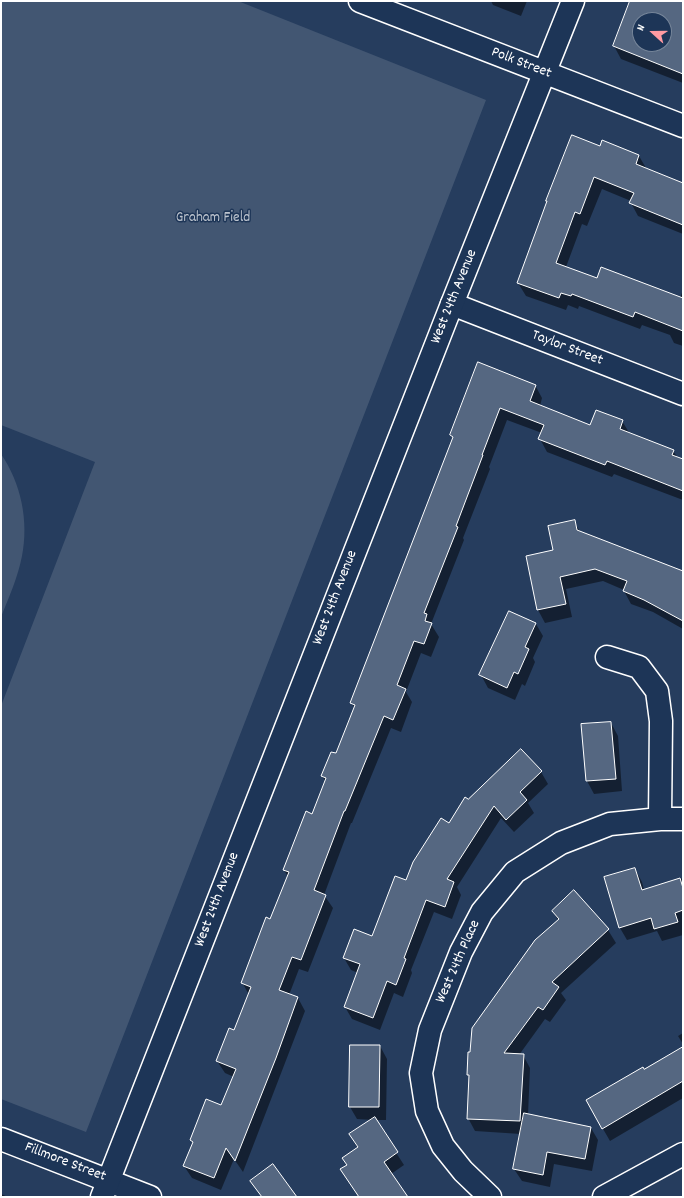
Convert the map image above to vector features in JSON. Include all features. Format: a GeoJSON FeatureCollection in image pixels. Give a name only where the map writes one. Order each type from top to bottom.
{"type":"FeatureCollection","features":[{"type":"Feature","properties":{"kind":"street","name":"Polk Street"},"geometry":{"type":"LineString","coordinates":[[360,1],[683,126]]}},
{"type":"Feature","properties":{"kind":"street","name":"West 24th Avenue"},"geometry":{"type":"LineString","coordinates":[[105,1189],[452,304],[573,1]]}},
{"type":"Feature","properties":{"kind":"street","name":"Taylor Street"},"geometry":{"type":"LineString","coordinates":[[452,304],[683,394]]}},
{"type":"Feature","properties":{"kind":"street"},"geometry":{"type":"LineString","coordinates":[[607,657],[639,667],[657,691],[661,721],[660,819]]}},
{"type":"Feature","properties":{"kind":"street","name":"West 24th Place"},"geometry":{"type":"LineString","coordinates":[[490,1197],[463,1171],[443,1146],[427,1111],[421,1073],[430,1030],[461,952],[482,912],[515,872],[561,843],[610,824],[660,819],[683,819]]}},
{"type":"Feature","properties":{"kind":"street","name":"Fillmore Street"},"geometry":{"type":"LineString","coordinates":[[1,1139],[105,1189],[150,1197]]}},
{"type":"Feature","properties":{"kind":"street"},"geometry":{"type":"LineString","coordinates":[[604,1197],[683,1154]]}},
{"type":"Feature","properties":{"kind":"green space","name":"Graham Field"},"geometry":{"type":"Polygon","coordinates":[[[1,1],[238,1],[486,100],[86,1132],[1,1099],[1,706],[95,462],[1,425],[1,1]]]}},
{"type":"Feature","properties":{"kind":"green space"},"geometry":{"type":"Polygon","coordinates":[[[1,454],[14,477],[22,503],[24,516],[24,543],[18,572],[1,617],[1,454]]]}},
{"type":"Feature","properties":{"kind":"building"},"geometry":{"type":"Polygon","coordinates":[[[630,1],[683,1],[683,74],[613,46],[630,1]]]}},
{"type":"Feature","properties":{"kind":"building"},"geometry":{"type":"Polygon","coordinates":[[[572,135],[600,146],[602,140],[639,155],[636,164],[683,183],[683,225],[629,203],[634,193],[594,177],[580,214],[575,212],[556,263],[597,278],[601,267],[683,298],[683,331],[635,312],[633,317],[572,294],[571,296],[561,293],[559,298],[517,283],[546,201],[572,135]]]}},
{"type":"Feature","properties":{"kind":"building"},"geometry":{"type":"Polygon","coordinates":[[[478,362],[536,385],[530,401],[590,425],[596,410],[623,420],[620,429],[674,450],[672,455],[683,459],[683,491],[607,461],[605,465],[538,439],[544,425],[500,408],[456,526],[458,527],[424,613],[427,614],[425,621],[432,623],[424,644],[414,641],[397,685],[406,689],[393,720],[384,716],[344,811],[314,890],[326,895],[301,960],[292,957],[279,990],[298,997],[276,1058],[235,1161],[226,1148],[214,1178],[183,1166],[193,1142],[190,1140],[206,1099],[221,1105],[236,1069],[216,1061],[229,1028],[234,1030],[251,987],[241,983],[266,917],[270,919],[289,872],[283,870],[306,811],[312,814],[326,778],[321,776],[331,752],[336,753],[355,705],[350,703],[453,437],[450,435],[478,362]]]}},
{"type":"Feature","properties":{"kind":"building"},"geometry":{"type":"Polygon","coordinates":[[[575,520],[577,530],[683,571],[683,621],[644,600],[623,591],[627,581],[595,569],[560,577],[566,604],[537,610],[526,556],[553,550],[548,526],[575,520]]]}},
{"type":"Feature","properties":{"kind":"building"},"geometry":{"type":"Polygon","coordinates":[[[509,611],[536,623],[525,647],[529,649],[518,674],[514,672],[507,688],[479,675],[509,611]]]}},
{"type":"Feature","properties":{"kind":"building"},"geometry":{"type":"Polygon","coordinates":[[[611,722],[616,779],[586,781],[581,724],[611,722]]]}},
{"type":"Feature","properties":{"kind":"building"},"geometry":{"type":"Polygon","coordinates":[[[521,749],[542,771],[520,792],[527,800],[506,820],[494,806],[447,879],[454,882],[445,907],[426,900],[404,958],[406,959],[396,985],[387,981],[373,1018],[344,1007],[360,964],[343,958],[354,929],[372,936],[395,876],[406,880],[413,862],[441,818],[449,823],[465,797],[468,799],[521,749]]]}},
{"type":"Feature","properties":{"kind":"building"},"geometry":{"type":"Polygon","coordinates":[[[635,868],[642,890],[680,878],[683,888],[683,910],[675,913],[678,922],[654,929],[651,918],[619,928],[604,877],[635,868]]]}},
{"type":"Feature","properties":{"kind":"building"},"geometry":{"type":"Polygon","coordinates":[[[574,890],[609,929],[552,982],[559,987],[543,1010],[538,1007],[504,1053],[524,1054],[520,1121],[467,1119],[469,1075],[467,1075],[468,1052],[470,1052],[472,1028],[535,940],[559,919],[552,911],[574,890]]]}},
{"type":"Feature","properties":{"kind":"building"},"geometry":{"type":"Polygon","coordinates":[[[350,1045],[380,1045],[379,1107],[349,1107],[350,1045]]]}},
{"type":"Feature","properties":{"kind":"building"},"geometry":{"type":"Polygon","coordinates":[[[683,1047],[683,1081],[602,1129],[586,1100],[643,1067],[644,1069],[683,1047]]]}},
{"type":"Feature","properties":{"kind":"building"},"geometry":{"type":"Polygon","coordinates":[[[524,1113],[591,1127],[585,1159],[547,1152],[543,1175],[513,1169],[524,1113]]]}},
{"type":"Feature","properties":{"kind":"building"},"geometry":{"type":"Polygon","coordinates":[[[375,1117],[398,1152],[384,1162],[408,1197],[359,1197],[340,1169],[347,1165],[342,1158],[358,1147],[349,1134],[375,1117]]]}},
{"type":"Feature","properties":{"kind":"building"},"geometry":{"type":"Polygon","coordinates":[[[273,1164],[297,1197],[262,1197],[250,1181],[273,1164]]]}}]}
